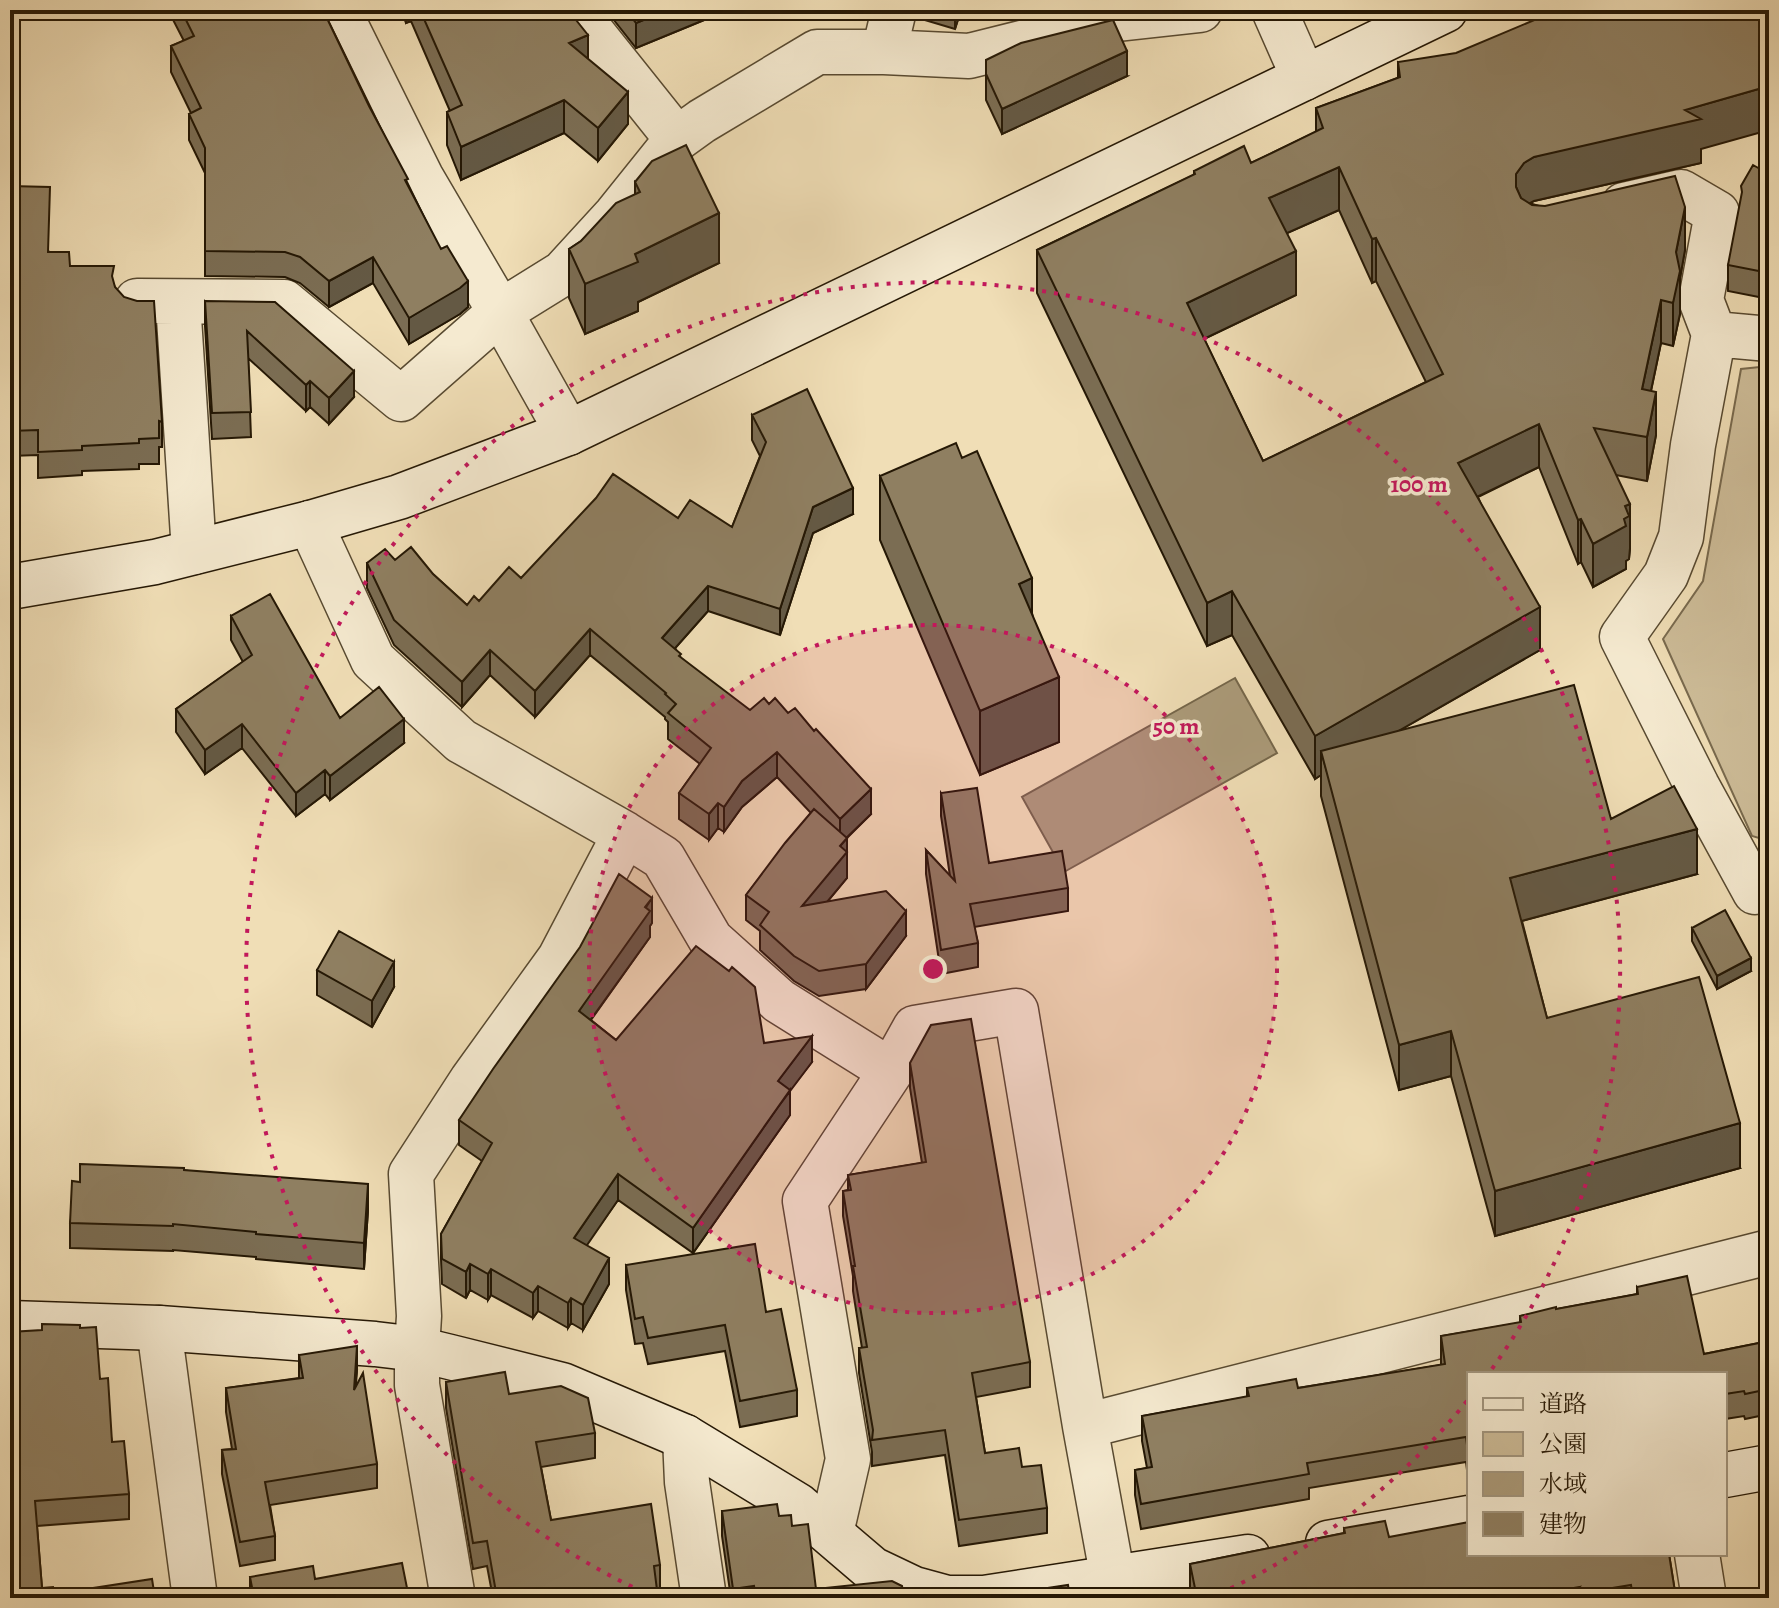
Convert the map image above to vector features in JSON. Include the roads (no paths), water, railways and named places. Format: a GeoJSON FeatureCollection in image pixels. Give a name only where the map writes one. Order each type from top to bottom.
{"type":"FeatureCollection","features":[{"type":"Feature","properties":{"kind":"street"},"geometry":{"type":"LineString","coordinates":[[338,10],[421,177],[568,433]]}},
{"type":"Feature","properties":{"kind":"street"},"geometry":{"type":"LineString","coordinates":[[574,10],[677,139]]}},
{"type":"Feature","properties":{"kind":"street"},"geometry":{"type":"LineString","coordinates":[[884,52],[894,10]]}},
{"type":"Feature","properties":{"kind":"street"},"geometry":{"type":"LineString","coordinates":[[194,552],[157,302],[284,302],[401,399],[500,312],[563,273],[616,215],[677,139],[817,52],[969,56],[1118,19],[1200,10]]}},
{"type":"Feature","properties":{"kind":"street"},"geometry":{"type":"LineString","coordinates":[[1274,10],[1304,78]]}},
{"type":"Feature","properties":{"kind":"street"},"geometry":{"type":"LineString","coordinates":[[10,587],[155,562],[310,523],[399,497],[568,433],[1445,10]]}},
{"type":"Feature","properties":{"kind":"street"},"geometry":{"type":"LineString","coordinates":[[1582,215],[1681,192],[1717,213],[1701,300],[1714,334],[1693,445],[1681,537],[1666,575],[1622,637],[1697,786],[1764,897]]}},
{"type":"Feature","properties":{"kind":"street"},"geometry":{"type":"LineString","coordinates":[[1714,334],[1769,339]]}},
{"type":"Feature","properties":{"kind":"street"},"geometry":{"type":"LineString","coordinates":[[310,523],[373,660],[461,741],[663,858],[711,940],[779,1001],[891,1071]]}},
{"type":"Feature","properties":{"kind":"street"},"geometry":{"type":"LineString","coordinates":[[453,1598],[417,1385],[419,1316],[411,1174],[472,1080],[560,958],[625,834]]}},
{"type":"Feature","properties":{"kind":"street"},"geometry":{"type":"LineString","coordinates":[[831,1533],[848,1459],[805,1201],[891,1071],[915,1028],[1016,1011],[1113,1579]]}},
{"type":"Feature","properties":{"kind":"street"},"geometry":{"type":"LineString","coordinates":[[1085,1426],[1769,1252]]}},
{"type":"Feature","properties":{"kind":"street"},"geometry":{"type":"LineString","coordinates":[[10,1323],[159,1328],[375,1344],[417,1349],[562,1385],[685,1437],[797,1505],[872,1569],[914,1589],[947,1598],[984,1598],[1113,1579],[1467,1518]]}},
{"type":"Feature","properties":{"kind":"street"},"geometry":{"type":"LineString","coordinates":[[159,1328],[195,1598]]}},
{"type":"Feature","properties":{"kind":"street"},"geometry":{"type":"LineString","coordinates":[[685,1437],[687,1482],[704,1598]]}},
{"type":"Feature","properties":{"kind":"street"},"geometry":{"type":"LineString","coordinates":[[1727,1475],[1769,1467]]}},
{"type":"Feature","properties":{"kind":"street"},"geometry":{"type":"LineString","coordinates":[[1697,1556],[1704,1598]]}},
{"type":"Feature","properties":{"kind":"water"},"geometry":{"type":"Polygon","coordinates":[[[1235,678],[1277,753],[1064,872],[1022,797],[1235,678]]]}}]}
